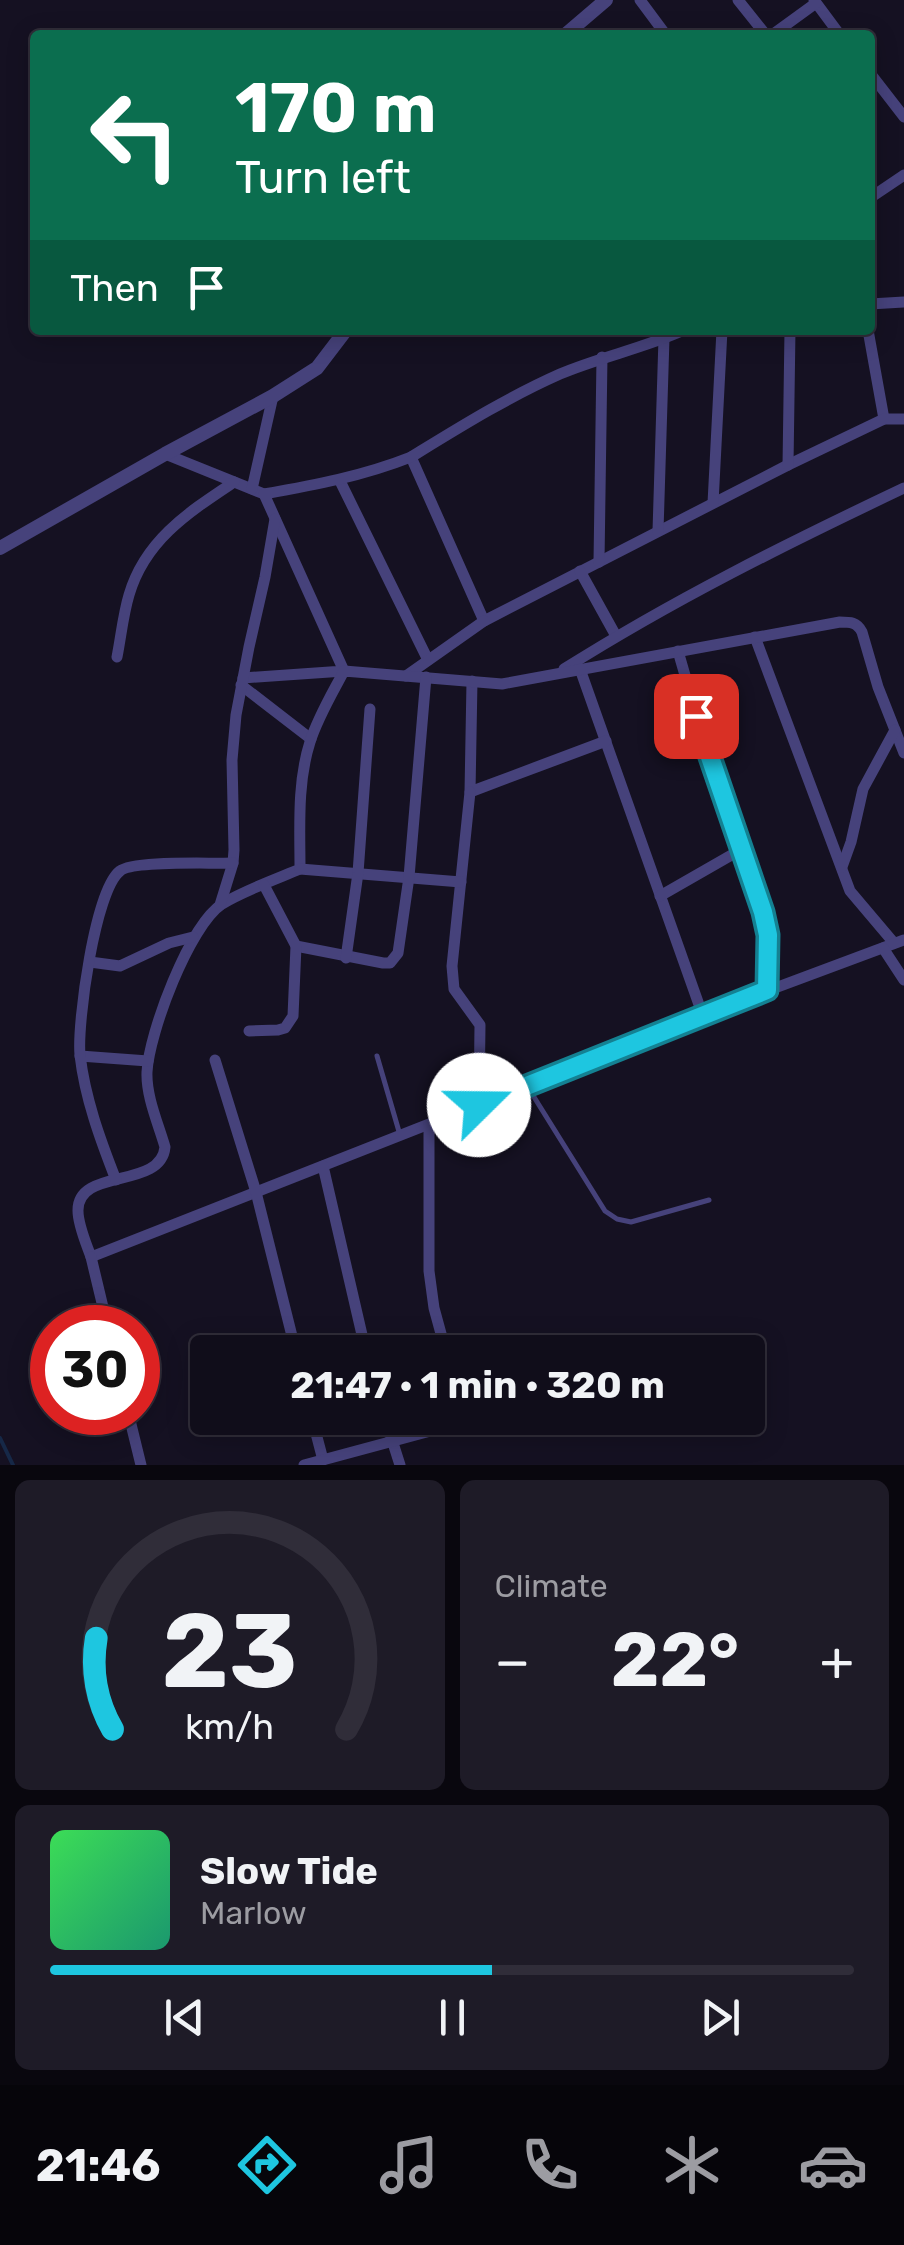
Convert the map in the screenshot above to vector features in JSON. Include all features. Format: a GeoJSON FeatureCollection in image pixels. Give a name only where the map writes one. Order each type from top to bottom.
{"type":"FeatureCollection","features":[{"type":"Feature","properties":{"kind":"street"},"geometry":{"type":"LineString","coordinates":[[577,30],[606,0]]}},
{"type":"Feature","properties":{"kind":"street"},"geometry":{"type":"LineString","coordinates":[[640,0],[662,30]]}},
{"type":"Feature","properties":{"kind":"street"},"geometry":{"type":"LineString","coordinates":[[738,0],[765,30]]}},
{"type":"Feature","properties":{"kind":"street"},"geometry":{"type":"LineString","coordinates":[[776,30],[815,2],[836,30]]}},
{"type":"Feature","properties":{"kind":"street"},"geometry":{"type":"LineString","coordinates":[[875,79],[904,117]]}},
{"type":"Feature","properties":{"kind":"street"},"geometry":{"type":"LineString","coordinates":[[875,193],[904,175]]}},
{"type":"Feature","properties":{"kind":"street"},"geometry":{"type":"LineString","coordinates":[[875,304],[904,302]]}},
{"type":"Feature","properties":{"kind":"street"},"geometry":{"type":"LineString","coordinates":[[0,548],[274,396],[317,368],[342,335]]}},
{"type":"Feature","properties":{"kind":"street"},"geometry":{"type":"LineString","coordinates":[[166,454],[258,492],[340,481],[411,456],[522,392],[602,357],[672,335]]}},
{"type":"Feature","properties":{"kind":"street"},"geometry":{"type":"LineString","coordinates":[[713,503],[722,335]]}},
{"type":"Feature","properties":{"kind":"street"},"geometry":{"type":"LineString","coordinates":[[788,465],[790,335]]}},
{"type":"Feature","properties":{"kind":"street"},"geometry":{"type":"LineString","coordinates":[[869,335],[884,418]]}},
{"type":"Feature","properties":{"kind":"street"},"geometry":{"type":"LineString","coordinates":[[658,531],[664,338]]}},
{"type":"Feature","properties":{"kind":"street"},"geometry":{"type":"LineString","coordinates":[[598,562],[602,357]]}},
{"type":"Feature","properties":{"kind":"street"},"geometry":{"type":"LineString","coordinates":[[274,396],[258,492],[275,519],[344,671]]}},
{"type":"Feature","properties":{"kind":"street"},"geometry":{"type":"LineString","coordinates":[[406,676],[484,621],[658,531],[884,418],[904,420]]}},
{"type":"Feature","properties":{"kind":"street"},"geometry":{"type":"LineString","coordinates":[[411,456],[484,621]]}},
{"type":"Feature","properties":{"kind":"street"},"geometry":{"type":"LineString","coordinates":[[340,481],[428,660]]}},
{"type":"Feature","properties":{"kind":"street"},"geometry":{"type":"LineString","coordinates":[[118,657],[128,597],[148,553],[170,526],[234,482]]}},
{"type":"Feature","properties":{"kind":"street"},"geometry":{"type":"LineString","coordinates":[[556,674],[616,636],[787,543],[904,488]]}},
{"type":"Feature","properties":{"kind":"street"},"geometry":{"type":"LineString","coordinates":[[102,1305],[78,1206],[91,1187],[153,1168],[164,1156],[148,1086],[148,1060],[185,951],[220,905],[233,863],[232,760],[242,682],[275,519]]}},
{"type":"Feature","properties":{"kind":"street"},"geometry":{"type":"LineString","coordinates":[[580,572],[616,636]]}},
{"type":"Feature","properties":{"kind":"street"},"geometry":{"type":"LineString","coordinates":[[242,682],[344,671],[502,684],[851,622],[858,626],[904,752]]}},
{"type":"Feature","properties":{"kind":"street"},"geometry":{"type":"LineString","coordinates":[[754,637],[850,890],[894,944],[904,980]]}},
{"type":"Feature","properties":{"kind":"street"},"geometry":{"type":"LineString","coordinates":[[678,651],[706,748],[756,884],[768,935],[767,990]]}},
{"type":"Feature","properties":{"kind":"street"},"geometry":{"type":"LineString","coordinates":[[580,670],[703,1016]]}},
{"type":"Feature","properties":{"kind":"street"},"geometry":{"type":"LineString","coordinates":[[300,869],[301,786],[311,739],[344,671]]}},
{"type":"Feature","properties":{"kind":"street"},"geometry":{"type":"LineString","coordinates":[[296,946],[383,963],[398,954],[409,878],[426,678]]}},
{"type":"Feature","properties":{"kind":"street"},"geometry":{"type":"LineString","coordinates":[[472,681],[470,792],[452,966],[454,989],[480,1025],[479,1105]]}},
{"type":"Feature","properties":{"kind":"street"},"geometry":{"type":"LineString","coordinates":[[242,682],[311,739]]}},
{"type":"Feature","properties":{"kind":"street"},"geometry":{"type":"LineString","coordinates":[[346,958],[358,874],[370,709]]}},
{"type":"Feature","properties":{"kind":"street"},"geometry":{"type":"LineString","coordinates":[[842,867],[862,789],[895,730]]}},
{"type":"Feature","properties":{"kind":"street"},"geometry":{"type":"LineString","coordinates":[[470,792],[606,741]]}},
{"type":"Feature","properties":{"kind":"street"},"geometry":{"type":"LineString","coordinates":[[660,896],[742,849]]}},
{"type":"Feature","properties":{"kind":"street"},"geometry":{"type":"LineString","coordinates":[[116,1180],[96,1128],[80,1056],[81,1017],[96,926],[107,889],[120,870],[129,866],[233,863]]}},
{"type":"Feature","properties":{"kind":"street"},"geometry":{"type":"LineString","coordinates":[[220,905],[300,869],[460,882]]}},
{"type":"Feature","properties":{"kind":"street"},"geometry":{"type":"LineString","coordinates":[[250,1030],[278,1030],[289,1024],[293,1016],[296,946],[264,885]]}},
{"type":"Feature","properties":{"kind":"street"},"geometry":{"type":"LineString","coordinates":[[90,962],[120,966],[169,943],[193,937]]}},
{"type":"Feature","properties":{"kind":"street"},"geometry":{"type":"LineString","coordinates":[[90,1256],[767,990],[894,944]]}},
{"type":"Feature","properties":{"kind":"street"},"geometry":{"type":"LineString","coordinates":[[80,1056],[148,1060]]}},
{"type":"Feature","properties":{"kind":"street"},"geometry":{"type":"LineString","coordinates":[[215,1060],[256,1192],[292,1335]]}},
{"type":"Feature","properties":{"kind":"street"},"geometry":{"type":"LineString","coordinates":[[429,1125],[429,1271],[441,1335]]}},
{"type":"Feature","properties":{"kind":"street"},"geometry":{"type":"LineString","coordinates":[[323,1166],[362,1335]]}},
{"type":"Feature","properties":{"kind":"street"},"geometry":{"type":"LineString","coordinates":[[134,1435],[141,1465]]}},
{"type":"Feature","properties":{"kind":"street"},"geometry":{"type":"LineString","coordinates":[[316,1435],[323,1460]]}},
{"type":"Feature","properties":{"kind":"street"},"geometry":{"type":"LineString","coordinates":[[390,1435],[400,1465]]}},
{"type":"Feature","properties":{"kind":"street"},"geometry":{"type":"LineString","coordinates":[[304,1465],[417,1435]]}},
{"type":"Feature","properties":{"kind":"lane"},"geometry":{"type":"LineString","coordinates":[[378,1056],[400,1136]]}},
{"type":"Feature","properties":{"kind":"lane"},"geometry":{"type":"LineString","coordinates":[[527,1086],[604,1211],[631,1222],[708,1200]]}},
{"type":"Feature","properties":{"kind":"waterway"},"geometry":{"type":"LineString","coordinates":[[0,1438],[13,1465]]}},
{"type":"Feature","properties":{"kind":"route"},"geometry":{"type":"LineString","coordinates":[[479,1105],[767,990],[768,935],[756,884],[696,716]]}}]}
